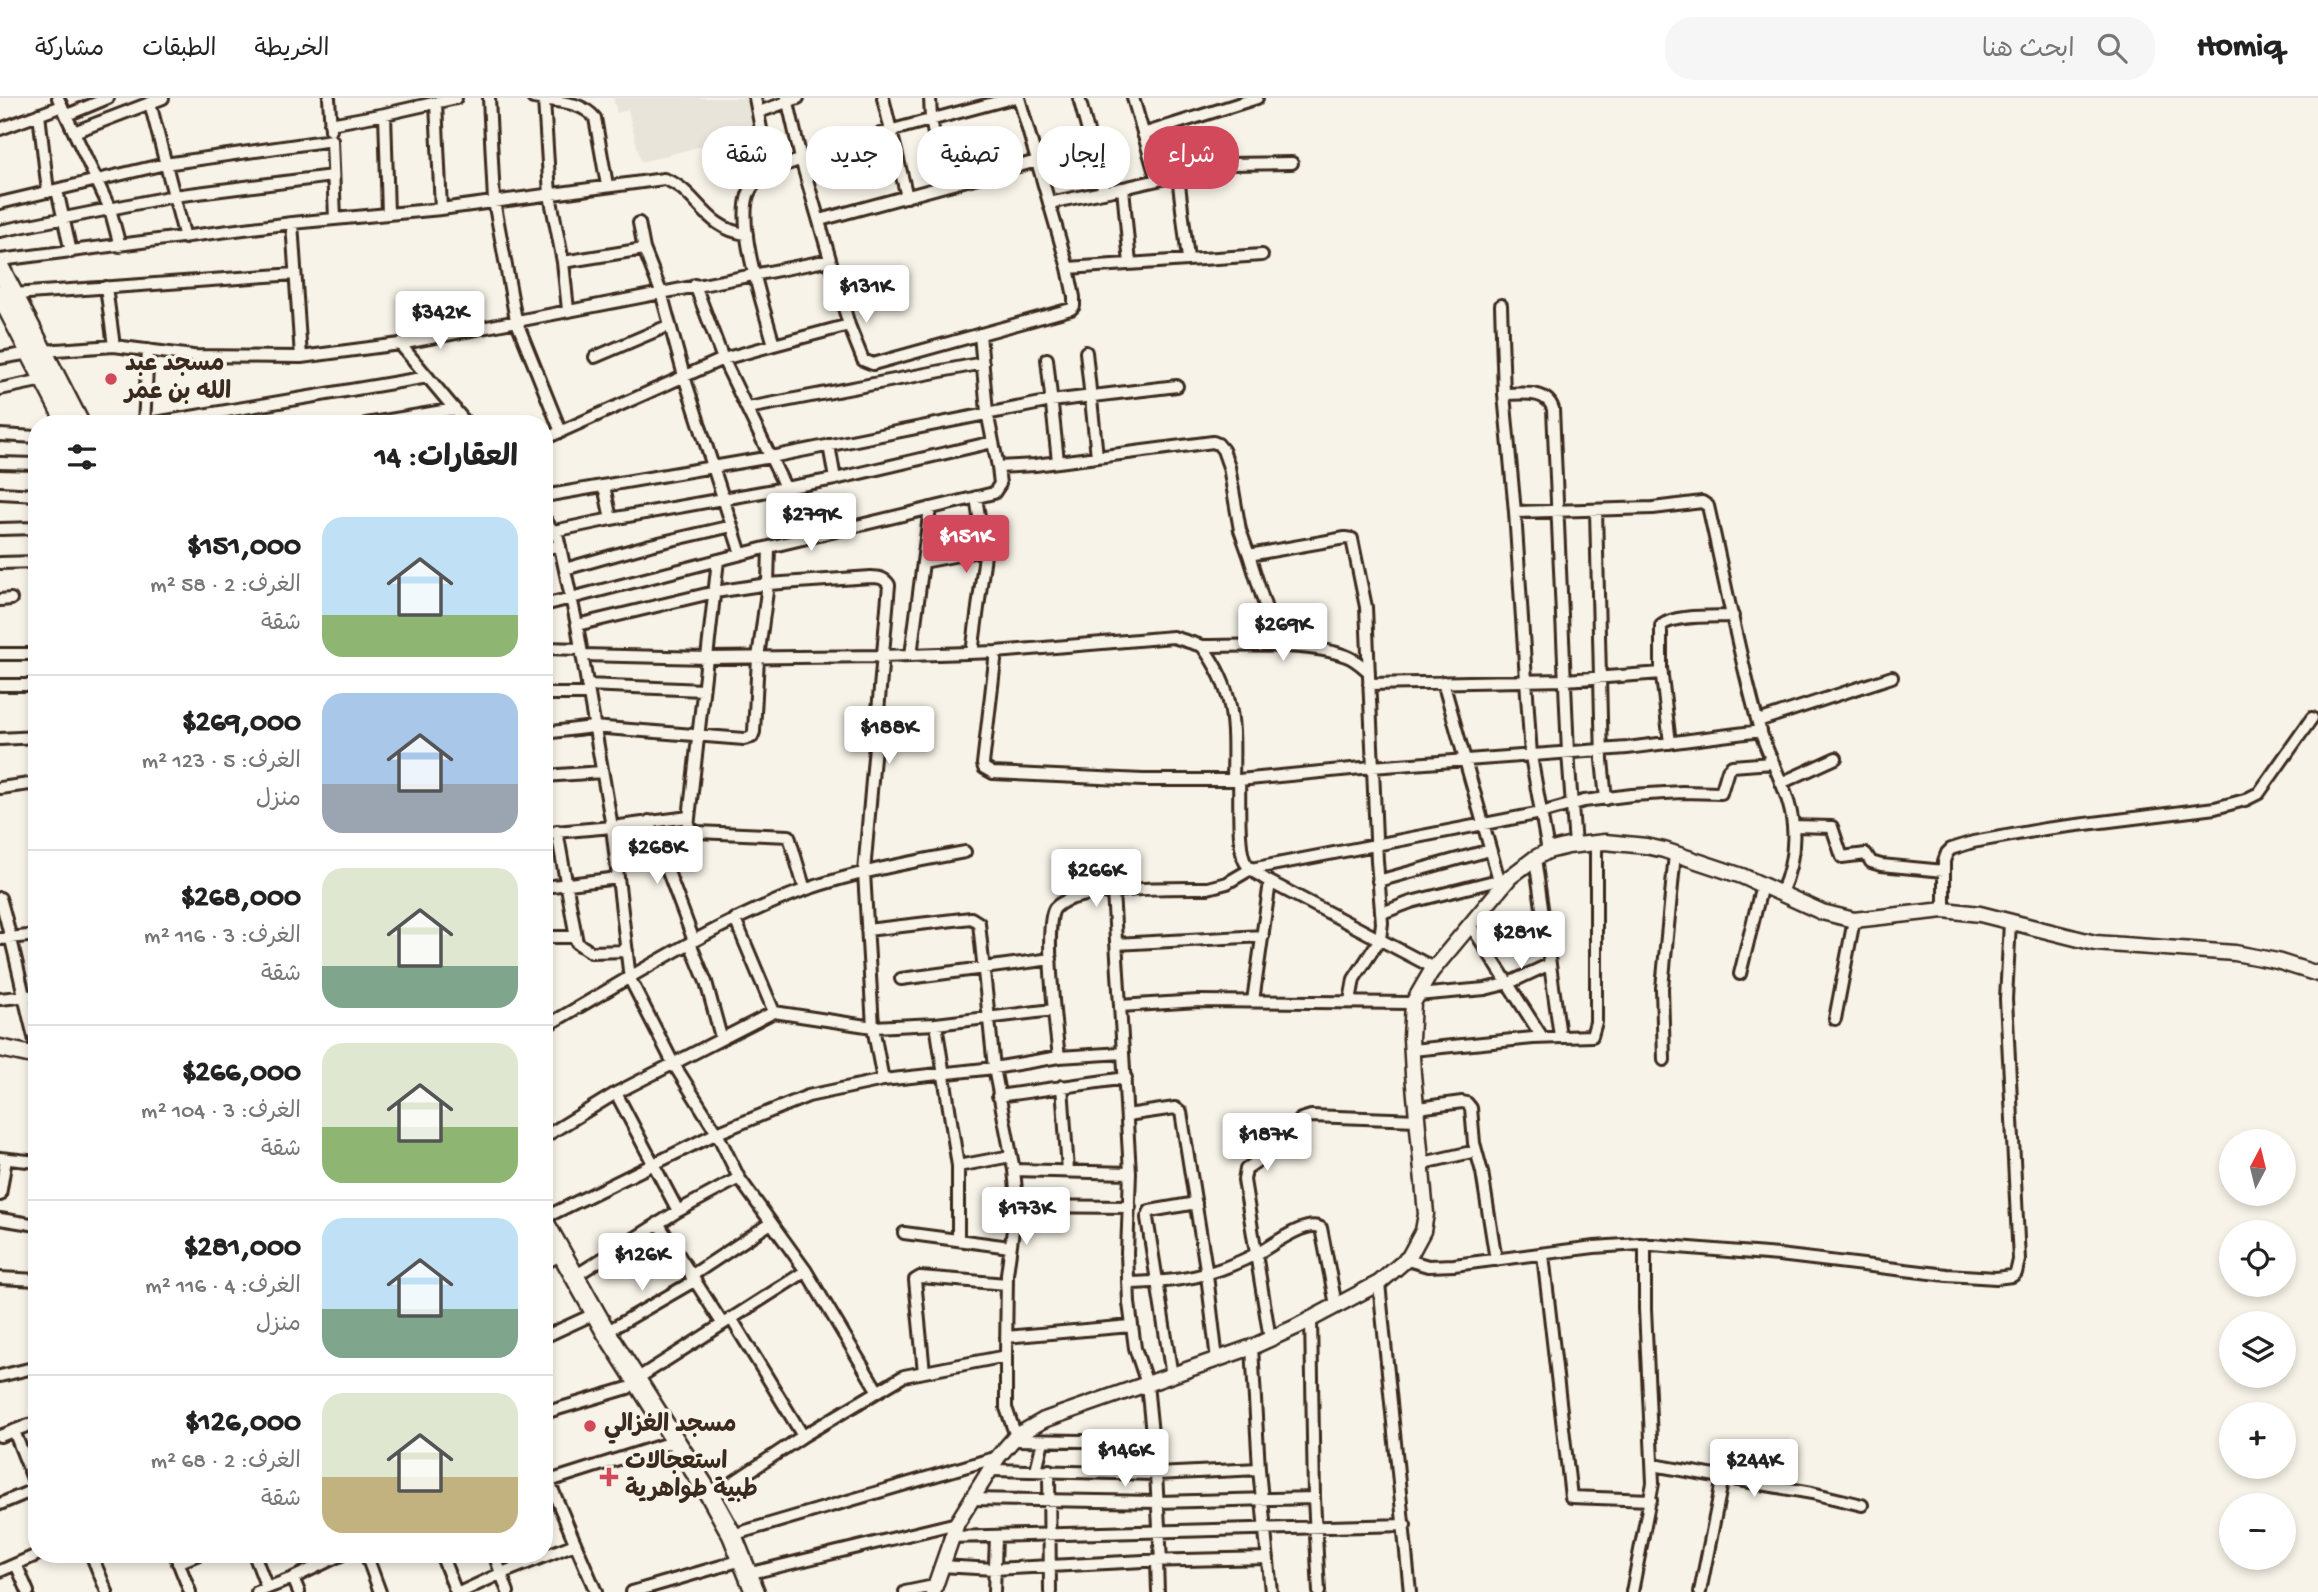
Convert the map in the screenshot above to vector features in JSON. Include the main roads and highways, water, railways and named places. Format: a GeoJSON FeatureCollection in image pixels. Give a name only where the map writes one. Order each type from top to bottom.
{"type":"FeatureCollection","features":[{"type":"Feature","properties":{"kind":"main road"},"geometry":{"type":"LineString","coordinates":[[0,268],[7,294],[35,352],[74,415]]}},
{"type":"Feature","properties":{"kind":"main road"},"geometry":{"type":"LineString","coordinates":[[7,294],[6,319],[35,352],[43,380],[62,415]]}},
{"type":"Feature","properties":{"kind":"main road"},"geometry":{"type":"LineString","coordinates":[[0,1048],[28,1053]]}},
{"type":"Feature","properties":{"kind":"main road"},"geometry":{"type":"LineString","coordinates":[[553,1236],[575,1276],[591,1315],[755,1592]]}},
{"type":"Feature","properties":{"kind":"main road"},"geometry":{"type":"LineString","coordinates":[[553,1263],[606,1332],[632,1384],[711,1497],[732,1535],[742,1572]]}},
{"type":"Feature","properties":{"kind":"place","name":"مسجد عبد الله بن عمر"},"geometry":{"type":"Point","coordinates":[111,379]}},
{"type":"Feature","properties":{"kind":"place","name":"مسجد الغزالي"},"geometry":{"type":"Point","coordinates":[590,1426]}},
{"type":"Feature","properties":{"kind":"place","name":"استعجالات طبية طواهرية"},"geometry":{"type":"Point","coordinates":[609,1477]}}]}
